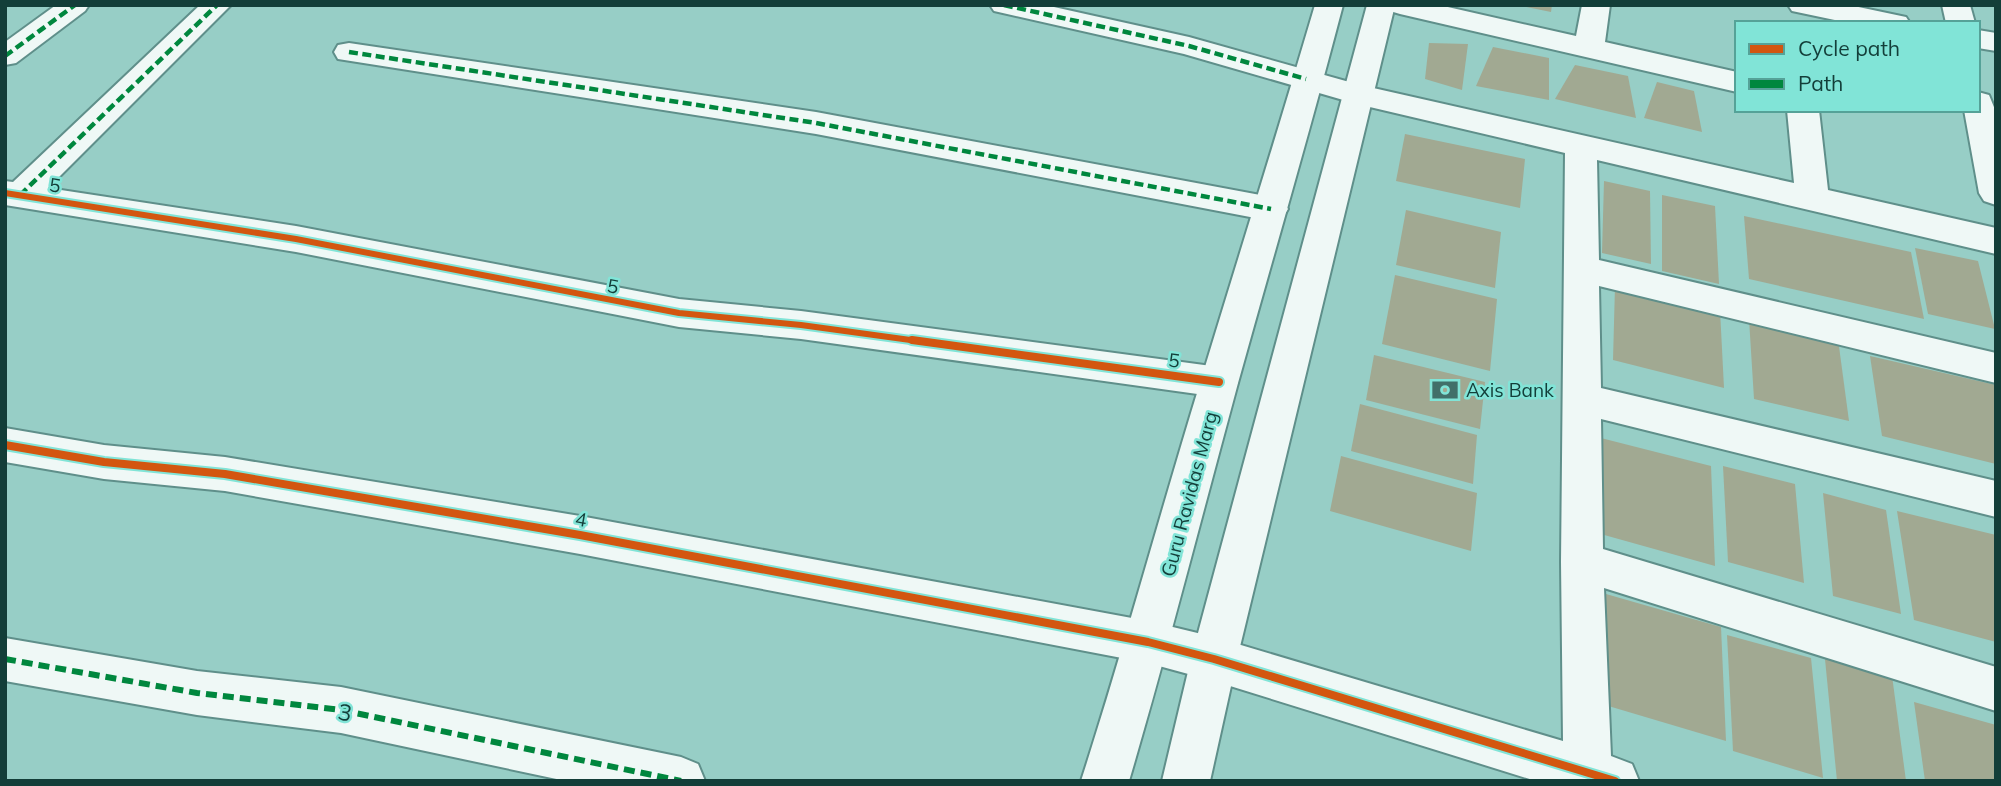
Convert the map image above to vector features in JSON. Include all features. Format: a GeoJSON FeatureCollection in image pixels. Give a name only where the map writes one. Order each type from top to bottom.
{"type":"FeatureCollection","features":[{"type":"Feature","properties":{"kind":"street"},"geometry":{"type":"LineString","coordinates":[[5,56],[75,5]]}},
{"type":"Feature","properties":{"kind":"street"},"geometry":{"type":"LineString","coordinates":[[13,194],[217,5]]}},
{"type":"Feature","properties":{"kind":"street"},"geometry":{"type":"LineString","coordinates":[[1004,5],[1189,46],[1357,94],[1996,241]]}},
{"type":"Feature","properties":{"kind":"street","name":"Guru Ravidas Marg"},"geometry":{"type":"LineString","coordinates":[[1105,781],[1148,642],[1219,382],[1329,5]]}},
{"type":"Feature","properties":{"kind":"street"},"geometry":{"type":"LineString","coordinates":[[1185,781],[1381,5]]}},
{"type":"Feature","properties":{"kind":"street"},"geometry":{"type":"LineString","coordinates":[[1400,5],[1735,82]]}},
{"type":"Feature","properties":{"kind":"street"},"geometry":{"type":"LineString","coordinates":[[1590,48],[1596,5]]}},
{"type":"Feature","properties":{"kind":"street"},"geometry":{"type":"LineString","coordinates":[[1802,5],[1886,21]]}},
{"type":"Feature","properties":{"kind":"street"},"geometry":{"type":"LineString","coordinates":[[349,52],[816,123],[1271,209]]}},
{"type":"Feature","properties":{"kind":"street"},"geometry":{"type":"LineString","coordinates":[[1980,108],[1990,135],[1996,193]]}},
{"type":"Feature","properties":{"kind":"street"},"geometry":{"type":"LineString","coordinates":[[1803,112],[1812,199]]}},
{"type":"Feature","properties":{"kind":"street"},"geometry":{"type":"LineString","coordinates":[[1581,146],[1582,562],[1602,776]]}},
{"type":"Feature","properties":{"kind":"street","name":"5"},"geometry":{"type":"LineString","coordinates":[[13,194],[296,239],[679,313],[801,325],[1219,382]]}},
{"type":"Feature","properties":{"kind":"street"},"geometry":{"type":"LineString","coordinates":[[1582,269],[1996,368]]}},
{"type":"Feature","properties":{"kind":"street"},"geometry":{"type":"LineString","coordinates":[[1582,399],[1996,499]]}},
{"type":"Feature","properties":{"kind":"street","name":"4"},"geometry":{"type":"LineString","coordinates":[[5,445],[104,462],[225,474],[338,493],[1148,642],[1214,659],[1602,776]]}},
{"type":"Feature","properties":{"kind":"street"},"geometry":{"type":"LineString","coordinates":[[1582,562],[1996,689]]}},
{"type":"Feature","properties":{"kind":"street","name":"3"},"geometry":{"type":"LineString","coordinates":[[5,659],[197,693],[341,710],[681,781]]}},
{"type":"Feature","properties":{"kind":"building"},"geometry":{"type":"Polygon","coordinates":[[[1522,5],[1552,5],[1551,12],[1522,5]]]}},
{"type":"Feature","properties":{"kind":"building"},"geometry":{"type":"Polygon","coordinates":[[[1429,43],[1468,44],[1462,90],[1425,79],[1429,43]]]}},
{"type":"Feature","properties":{"kind":"building"},"geometry":{"type":"Polygon","coordinates":[[[1493,47],[1549,58],[1549,100],[1476,86],[1493,47]]]}},
{"type":"Feature","properties":{"kind":"building"},"geometry":{"type":"Polygon","coordinates":[[[1575,65],[1628,76],[1636,118],[1555,99],[1575,65]]]}},
{"type":"Feature","properties":{"kind":"building"},"geometry":{"type":"Polygon","coordinates":[[[1657,82],[1694,91],[1702,132],[1644,118],[1657,82]]]}},
{"type":"Feature","properties":{"kind":"building"},"geometry":{"type":"Polygon","coordinates":[[[1405,134],[1525,159],[1520,208],[1396,181],[1405,134]]]}},
{"type":"Feature","properties":{"kind":"building"},"geometry":{"type":"Polygon","coordinates":[[[1604,181],[1650,191],[1651,264],[1602,253],[1604,181]]]}},
{"type":"Feature","properties":{"kind":"building"},"geometry":{"type":"Polygon","coordinates":[[[1662,195],[1715,206],[1719,284],[1662,271],[1662,195]]]}},
{"type":"Feature","properties":{"kind":"building"},"geometry":{"type":"Polygon","coordinates":[[[1406,210],[1501,232],[1495,288],[1396,265],[1406,210]]]}},
{"type":"Feature","properties":{"kind":"building"},"geometry":{"type":"Polygon","coordinates":[[[1744,216],[1911,252],[1924,319],[1749,279],[1744,216]]]}},
{"type":"Feature","properties":{"kind":"building"},"geometry":{"type":"Polygon","coordinates":[[[1915,248],[1978,261],[1995,329],[1928,314],[1915,248]]]}},
{"type":"Feature","properties":{"kind":"building"},"geometry":{"type":"Polygon","coordinates":[[[1395,275],[1497,299],[1490,371],[1382,344],[1395,275]]]}},
{"type":"Feature","properties":{"kind":"building"},"geometry":{"type":"Polygon","coordinates":[[[1615,286],[1720,310],[1724,388],[1613,360],[1615,286]]]}},
{"type":"Feature","properties":{"kind":"building"},"geometry":{"type":"Polygon","coordinates":[[[1749,319],[1838,339],[1849,421],[1754,399],[1749,319]]]}},
{"type":"Feature","properties":{"kind":"building"},"geometry":{"type":"Polygon","coordinates":[[[1374,355],[1485,382],[1480,429],[1366,400],[1374,355]]]}},
{"type":"Feature","properties":{"kind":"building"},"geometry":{"type":"Polygon","coordinates":[[[1870,356],[1996,385],[1996,464],[1882,436],[1870,356]]]}},
{"type":"Feature","properties":{"kind":"building"},"geometry":{"type":"Polygon","coordinates":[[[1360,404],[1477,435],[1473,484],[1351,451],[1360,404]]]}},
{"type":"Feature","properties":{"kind":"building"},"geometry":{"type":"Polygon","coordinates":[[[1593,436],[1711,466],[1715,566],[1590,531],[1593,436]]]}},
{"type":"Feature","properties":{"kind":"building"},"geometry":{"type":"Polygon","coordinates":[[[1341,456],[1477,493],[1471,551],[1330,511],[1341,456]]]}},
{"type":"Feature","properties":{"kind":"building"},"geometry":{"type":"Polygon","coordinates":[[[1723,466],[1795,484],[1804,583],[1728,562],[1723,466]]]}},
{"type":"Feature","properties":{"kind":"building"},"geometry":{"type":"Polygon","coordinates":[[[1823,493],[1886,510],[1901,614],[1833,596],[1823,493]]]}},
{"type":"Feature","properties":{"kind":"building"},"geometry":{"type":"Polygon","coordinates":[[[1897,511],[1996,535],[1996,642],[1914,620],[1897,511]]]}},
{"type":"Feature","properties":{"kind":"building"},"geometry":{"type":"Polygon","coordinates":[[[1606,594],[1721,627],[1726,741],[1605,705],[1606,594]]]}},
{"type":"Feature","properties":{"kind":"building"},"geometry":{"type":"Polygon","coordinates":[[[1727,635],[1811,658],[1823,778],[1733,751],[1727,635]]]}},
{"type":"Feature","properties":{"kind":"building"},"geometry":{"type":"Polygon","coordinates":[[[1824,649],[1891,668],[1906,781],[1837,781],[1824,649]]]}},
{"type":"Feature","properties":{"kind":"building"},"geometry":{"type":"Polygon","coordinates":[[[1914,702],[1996,725],[1996,781],[1925,781],[1914,702]]]}},
{"type":"Feature","properties":{"kind":"marked path"},"geometry":{"type":"LineString","coordinates":[[5,56],[75,5]]}},
{"type":"Feature","properties":{"kind":"marked path"},"geometry":{"type":"LineString","coordinates":[[20,195],[217,5]]}},
{"type":"Feature","properties":{"kind":"marked path"},"geometry":{"type":"LineString","coordinates":[[1004,5],[1189,46],[1306,79]]}},
{"type":"Feature","properties":{"kind":"marked path"},"geometry":{"type":"LineString","coordinates":[[349,52],[816,123],[1271,209]]}},
{"type":"Feature","properties":{"kind":"marked path"},"geometry":{"type":"LineString","coordinates":[[5,659],[197,693],[341,710],[681,781]]}},
{"type":"Feature","properties":{"kind":"cycle path"},"geometry":{"type":"LineString","coordinates":[[5,193],[296,239],[679,313],[801,325],[1219,382]]}},
{"type":"Feature","properties":{"kind":"cycle path"},"geometry":{"type":"LineString","coordinates":[[5,445],[104,462],[225,474],[580,535],[1148,642],[1214,659],[1615,781]]}},
{"type":"Feature","properties":{"kind":"place","name":"Axis Bank"},"geometry":{"type":"Point","coordinates":[1445,390]}}]}
